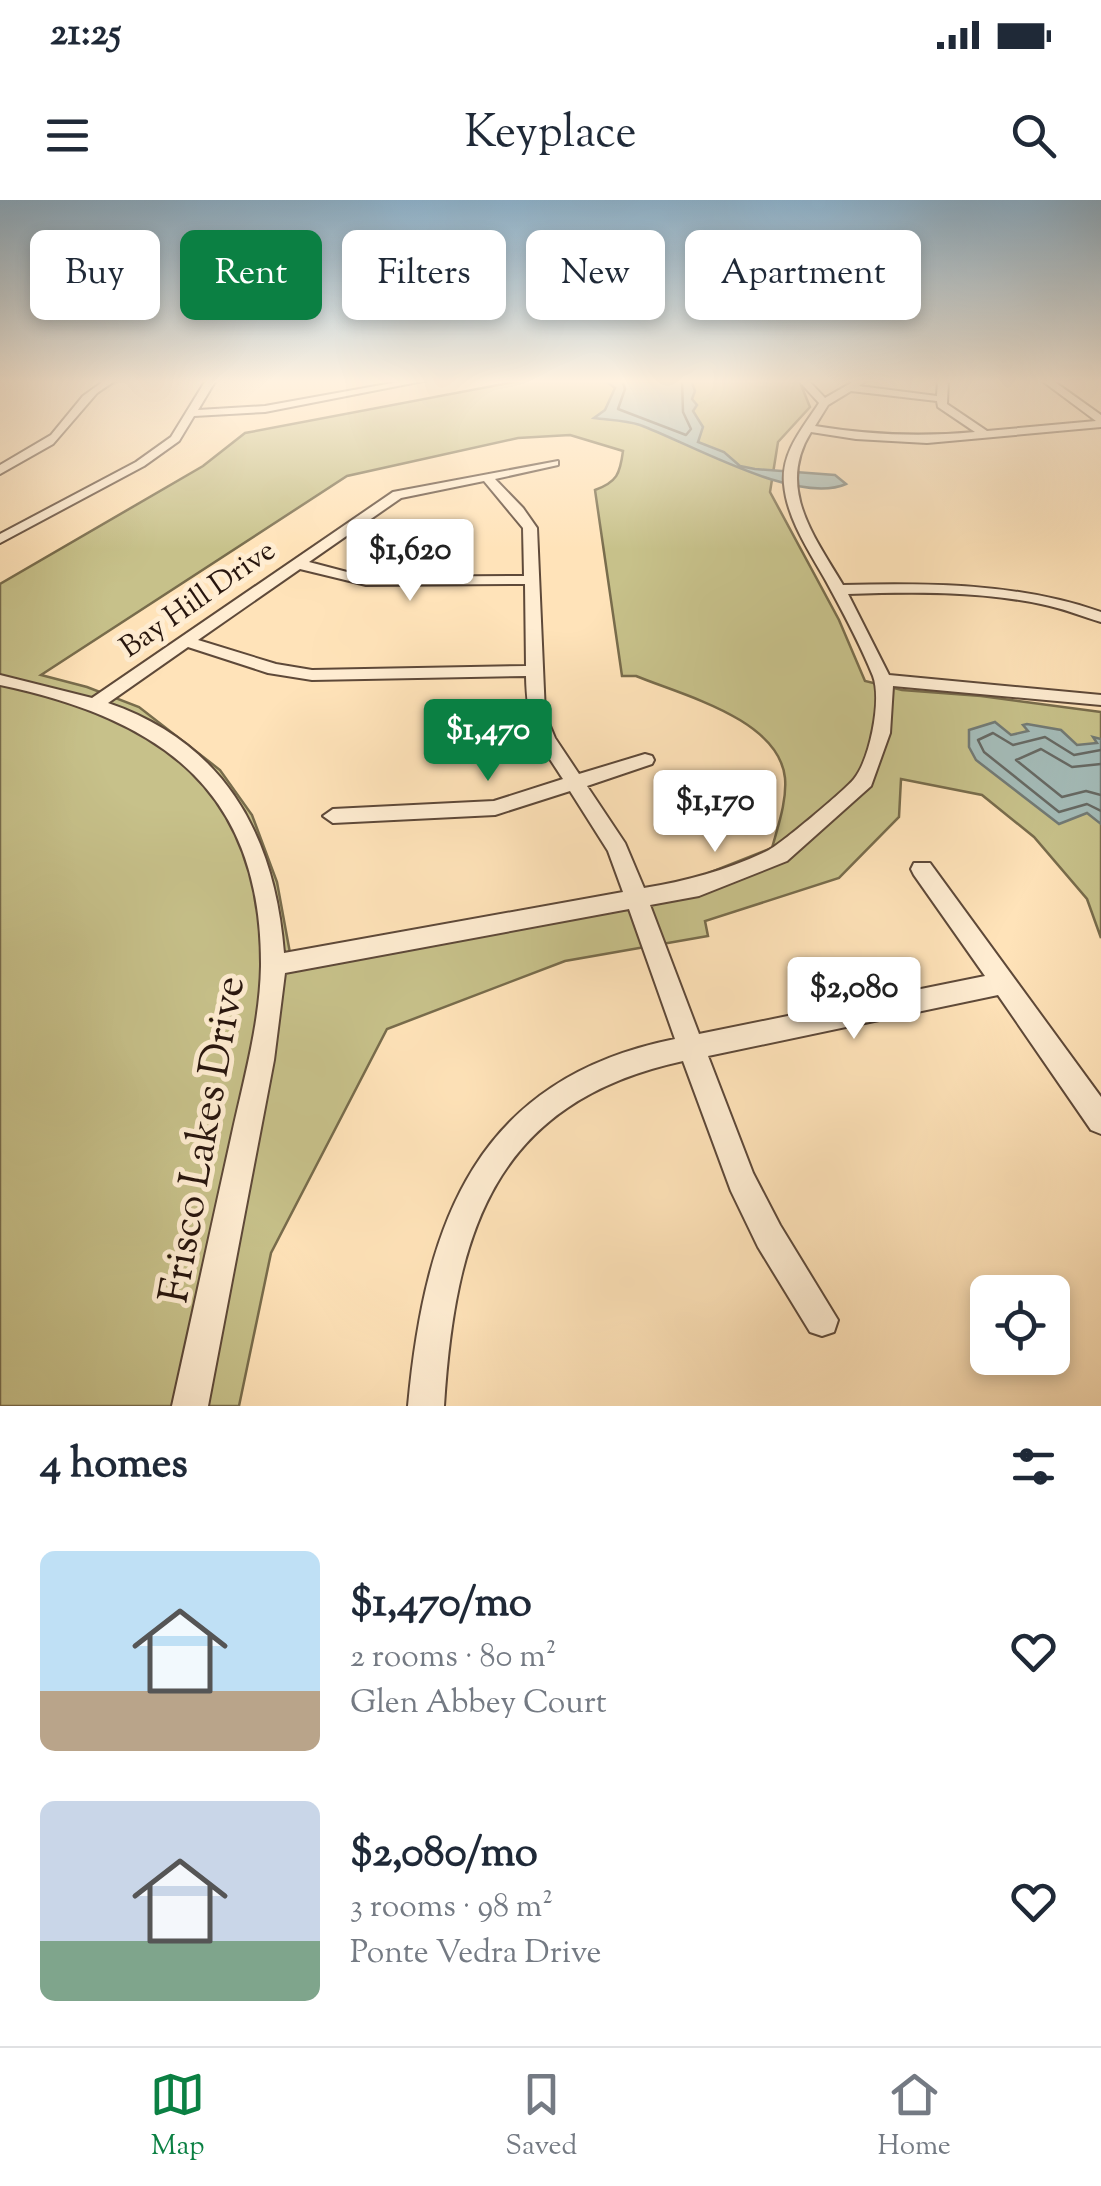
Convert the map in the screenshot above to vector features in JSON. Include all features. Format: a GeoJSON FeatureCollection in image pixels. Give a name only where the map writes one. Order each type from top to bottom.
{"type":"FeatureCollection","features":[{"type":"Feature","properties":{"kind":"street"},"geometry":{"type":"LineString","coordinates":[[0,470],[54,436]]}},
{"type":"Feature","properties":{"kind":"street"},"geometry":{"type":"LineString","coordinates":[[0,540],[140,464],[177,436]]}},
{"type":"Feature","properties":{"kind":"street"},"geometry":{"type":"LineString","coordinates":[[273,965],[700,887],[779,855],[864,780],[881,733],[886,694],[874,654],[802,527],[790,477],[804,436]]}},
{"type":"Feature","properties":{"kind":"street"},"geometry":{"type":"LineString","coordinates":[[875,436],[905,440],[954,436]]}},
{"type":"Feature","properties":{"kind":"street","name":"Bay Hill Drive"},"geometry":{"type":"LineString","coordinates":[[96,703],[397,495],[554,463]]}},
{"type":"Feature","properties":{"kind":"street"},"geometry":{"type":"LineString","coordinates":[[486,476],[530,528],[536,714],[546,739],[618,849],[741,1181],[769,1236],[822,1320]]}},
{"type":"Feature","properties":{"kind":"street"},"geometry":{"type":"LineString","coordinates":[[2,520],[25,525]]}},
{"type":"Feature","properties":{"kind":"street"},"geometry":{"type":"LineString","coordinates":[[295,563],[366,581],[532,580]]}},
{"type":"Feature","properties":{"kind":"street"},"geometry":{"type":"LineString","coordinates":[[838,590],[924,589],[1001,596],[1046,602],[1101,617]]}},
{"type":"Feature","properties":{"kind":"street"},"geometry":{"type":"LineString","coordinates":[[185,641],[274,669],[312,675],[534,671]]}},
{"type":"Feature","properties":{"kind":"street","name":"Frisco Lakes Drive"},"geometry":{"type":"LineString","coordinates":[[0,680],[96,703],[134,718],[186,754],[245,822],[264,881],[273,965],[263,1051],[190,1406]]}},
{"type":"Feature","properties":{"kind":"street"},"geometry":{"type":"LineString","coordinates":[[883,680],[1101,700]]}},
{"type":"Feature","properties":{"kind":"street"},"geometry":{"type":"LineString","coordinates":[[333,816],[495,808],[645,760]]}},
{"type":"Feature","properties":{"kind":"street"},"geometry":{"type":"LineString","coordinates":[[922,869],[1101,1120]]}},
{"type":"Feature","properties":{"kind":"street"},"geometry":{"type":"LineString","coordinates":[[426,1406],[429,1342],[445,1260],[466,1208],[502,1149],[535,1115],[584,1080],[637,1059],[1004,984]]}},
{"type":"Feature","properties":{"kind":"shaded area"},"geometry":{"type":"Polygon","coordinates":[[[241,436],[548,436],[518,438],[347,476],[41,675],[139,707],[220,770],[252,815],[277,882],[290,953],[686,882],[772,848],[785,778],[779,757],[766,740],[726,712],[636,676],[622,676],[595,490],[616,476],[623,451],[574,436],[783,436],[778,442],[770,492],[839,620],[865,681],[902,690],[1101,712],[1101,938],[1087,899],[1034,837],[982,795],[901,779],[899,817],[839,878],[705,921],[708,936],[565,961],[387,1029],[271,1253],[239,1406],[0,1406],[0,584],[203,466],[241,436]]]}},
{"type":"Feature","properties":{"kind":"water"},"geometry":{"type":"Polygon","coordinates":[[[666,436],[700,436],[698,442],[724,452],[740,466],[835,475],[846,484],[825,489],[800,487],[743,470],[666,436]]]}},
{"type":"Feature","properties":{"kind":"water"},"geometry":{"type":"Polygon","coordinates":[[[995,722],[1011,735],[1028,731],[1023,725],[1027,724],[1061,730],[1077,745],[1097,743],[1093,737],[1101,739],[1101,824],[1087,813],[1059,824],[976,760],[969,747],[969,730],[995,722]]]}}]}
